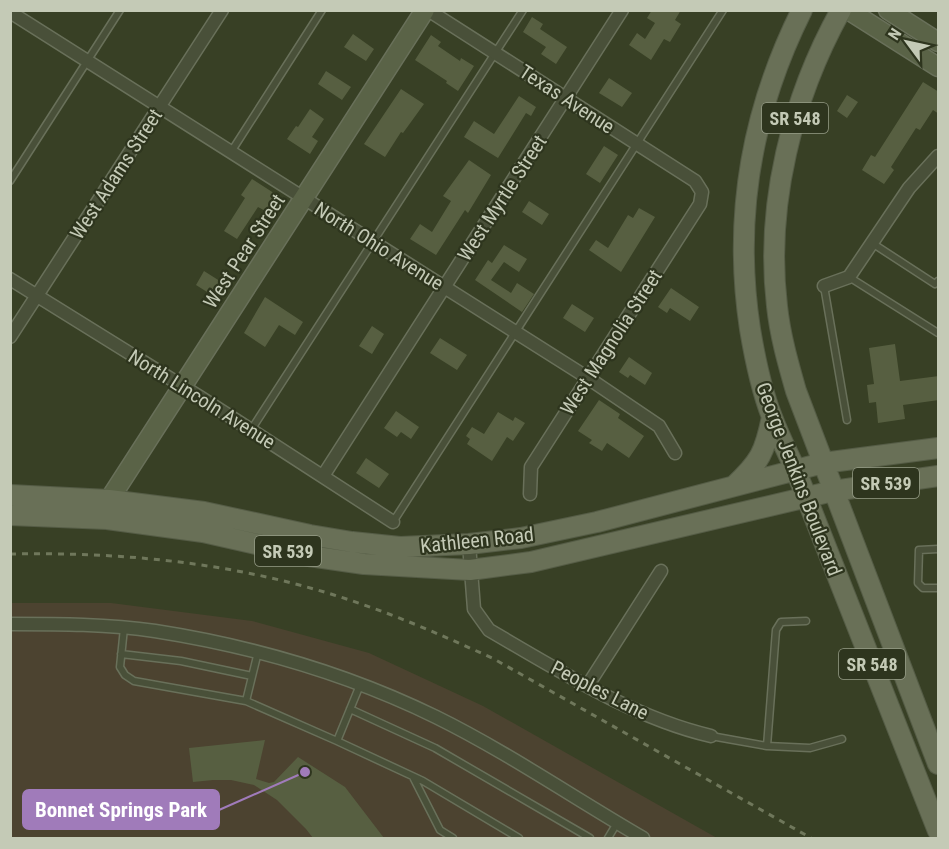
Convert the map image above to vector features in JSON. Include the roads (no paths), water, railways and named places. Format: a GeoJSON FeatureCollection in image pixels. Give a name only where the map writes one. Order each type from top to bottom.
{"type":"FeatureCollection","features":[{"type":"Feature","properties":{"kind":"main road","name":"George Jenkins Boulevard"},"geometry":{"type":"LineString","coordinates":[[802,10],[766,96],[747,178],[743,264],[747,309],[756,360],[772,417],[796,471],[939,831]]}},
{"type":"Feature","properties":{"kind":"main road","name":"George Jenkins Boulevard"},"geometry":{"type":"LineString","coordinates":[[841,10],[813,66],[787,144],[781,181],[774,266],[777,307],[796,391],[939,764]]}},
{"type":"Feature","properties":{"kind":"main road"},"geometry":{"type":"LineString","coordinates":[[734,487],[750,472],[762,455],[772,417]]}},
{"type":"Feature","properties":{"kind":"main road","name":"Kathleen Road"},"geometry":{"type":"LineString","coordinates":[[10,515],[108,509],[204,512],[352,542],[400,546],[470,544],[521,538],[577,526],[823,463],[939,448]]}},
{"type":"Feature","properties":{"kind":"main road","name":"Kathleen Road"},"geometry":{"type":"LineString","coordinates":[[10,495],[108,509],[309,556],[364,564],[470,570],[531,562],[833,490],[939,476]]}},
{"type":"Feature","properties":{"kind":"street","name":"West Adams Street"},"geometry":{"type":"LineString","coordinates":[[10,337],[222,10]]}},
{"type":"Feature","properties":{"kind":"street","name":"Texas Avenue"},"geometry":{"type":"LineString","coordinates":[[426,10],[695,181],[702,192]]}},
{"type":"Feature","properties":{"kind":"street","name":"West Pear Street"},"geometry":{"type":"LineString","coordinates":[[108,509],[182,386],[426,10]]}},
{"type":"Feature","properties":{"kind":"street","name":"West Myrtle Street"},"geometry":{"type":"LineString","coordinates":[[323,476],[622,10]]}},
{"type":"Feature","properties":{"kind":"street"},"geometry":{"type":"LineString","coordinates":[[848,10],[939,67]]}},
{"type":"Feature","properties":{"kind":"street"},"geometry":{"type":"LineString","coordinates":[[888,10],[939,42]]}},
{"type":"Feature","properties":{"kind":"street","name":"North Ohio Avenue"},"geometry":{"type":"LineString","coordinates":[[14,16],[588,378],[659,426],[675,453]]}},
{"type":"Feature","properties":{"kind":"street"},"geometry":{"type":"LineString","coordinates":[[824,286],[849,277],[909,188],[936,163]]}},
{"type":"Feature","properties":{"kind":"street","name":"West Magnolia Street"},"geometry":{"type":"LineString","coordinates":[[530,494],[531,467],[700,204],[702,192]]}},
{"type":"Feature","properties":{"kind":"street","name":"North Lincoln Avenue"},"geometry":{"type":"LineString","coordinates":[[10,279],[393,522]]}},
{"type":"Feature","properties":{"kind":"street","name":"Peoples Lane"},"geometry":{"type":"LineString","coordinates":[[470,544],[474,609],[489,630],[628,707],[711,736]]}},
{"type":"Feature","properties":{"kind":"street"},"geometry":{"type":"LineString","coordinates":[[588,685],[661,571]]}},
{"type":"Feature","properties":{"kind":"street"},"geometry":{"type":"LineString","coordinates":[[10,624],[124,628],[188,637],[258,652],[360,685],[436,717],[493,748],[643,838]]}},
{"type":"Feature","properties":{"kind":"lane"},"geometry":{"type":"LineString","coordinates":[[10,181],[120,10]]}},
{"type":"Feature","properties":{"kind":"lane"},"geometry":{"type":"LineString","coordinates":[[231,152],[322,10]]}},
{"type":"Feature","properties":{"kind":"lane"},"geometry":{"type":"LineString","coordinates":[[251,430],[523,10]]}},
{"type":"Feature","properties":{"kind":"lane"},"geometry":{"type":"LineString","coordinates":[[393,522],[723,10]]}},
{"type":"Feature","properties":{"kind":"lane"},"geometry":{"type":"LineString","coordinates":[[872,243],[935,284],[939,281]]}},
{"type":"Feature","properties":{"kind":"lane"},"geometry":{"type":"LineString","coordinates":[[849,277],[939,333]]}},
{"type":"Feature","properties":{"kind":"lane"},"geometry":{"type":"LineString","coordinates":[[824,286],[847,420]]}},
{"type":"Feature","properties":{"kind":"lane"},"geometry":{"type":"LineString","coordinates":[[939,549],[919,550],[918,583],[923,588],[939,588]]}},
{"type":"Feature","properties":{"kind":"lane"},"geometry":{"type":"LineString","coordinates":[[766,746],[776,630],[781,622],[806,621]]}},
{"type":"Feature","properties":{"kind":"lane"},"geometry":{"type":"LineString","coordinates":[[124,628],[120,667],[124,675],[134,681],[246,701],[412,777],[519,838]]}},
{"type":"Feature","properties":{"kind":"lane"},"geometry":{"type":"LineString","coordinates":[[246,701],[258,652]]}},
{"type":"Feature","properties":{"kind":"lane"},"geometry":{"type":"LineString","coordinates":[[121,654],[181,661],[252,676]]}},
{"type":"Feature","properties":{"kind":"lane"},"geometry":{"type":"LineString","coordinates":[[337,741],[360,685]]}},
{"type":"Feature","properties":{"kind":"lane"},"geometry":{"type":"LineString","coordinates":[[350,709],[435,748],[590,838]]}},
{"type":"Feature","properties":{"kind":"lane","name":"Peoples Lane"},"geometry":{"type":"LineString","coordinates":[[711,736],[766,746],[810,748],[842,739]]}},
{"type":"Feature","properties":{"kind":"lane"},"geometry":{"type":"LineString","coordinates":[[412,777],[440,830],[453,838]]}},
{"type":"Feature","properties":{"kind":"lane"},"geometry":{"type":"LineString","coordinates":[[608,838],[617,824]]}},
{"type":"Feature","properties":{"kind":"railway"},"geometry":{"type":"LineString","coordinates":[[10,554],[133,557],[214,567],[294,584],[375,609],[494,659],[811,838]]}},
{"type":"Feature","properties":{"kind":"place","name":"Bonnet Springs Park"},"geometry":{"type":"Point","coordinates":[305,772]}}]}
